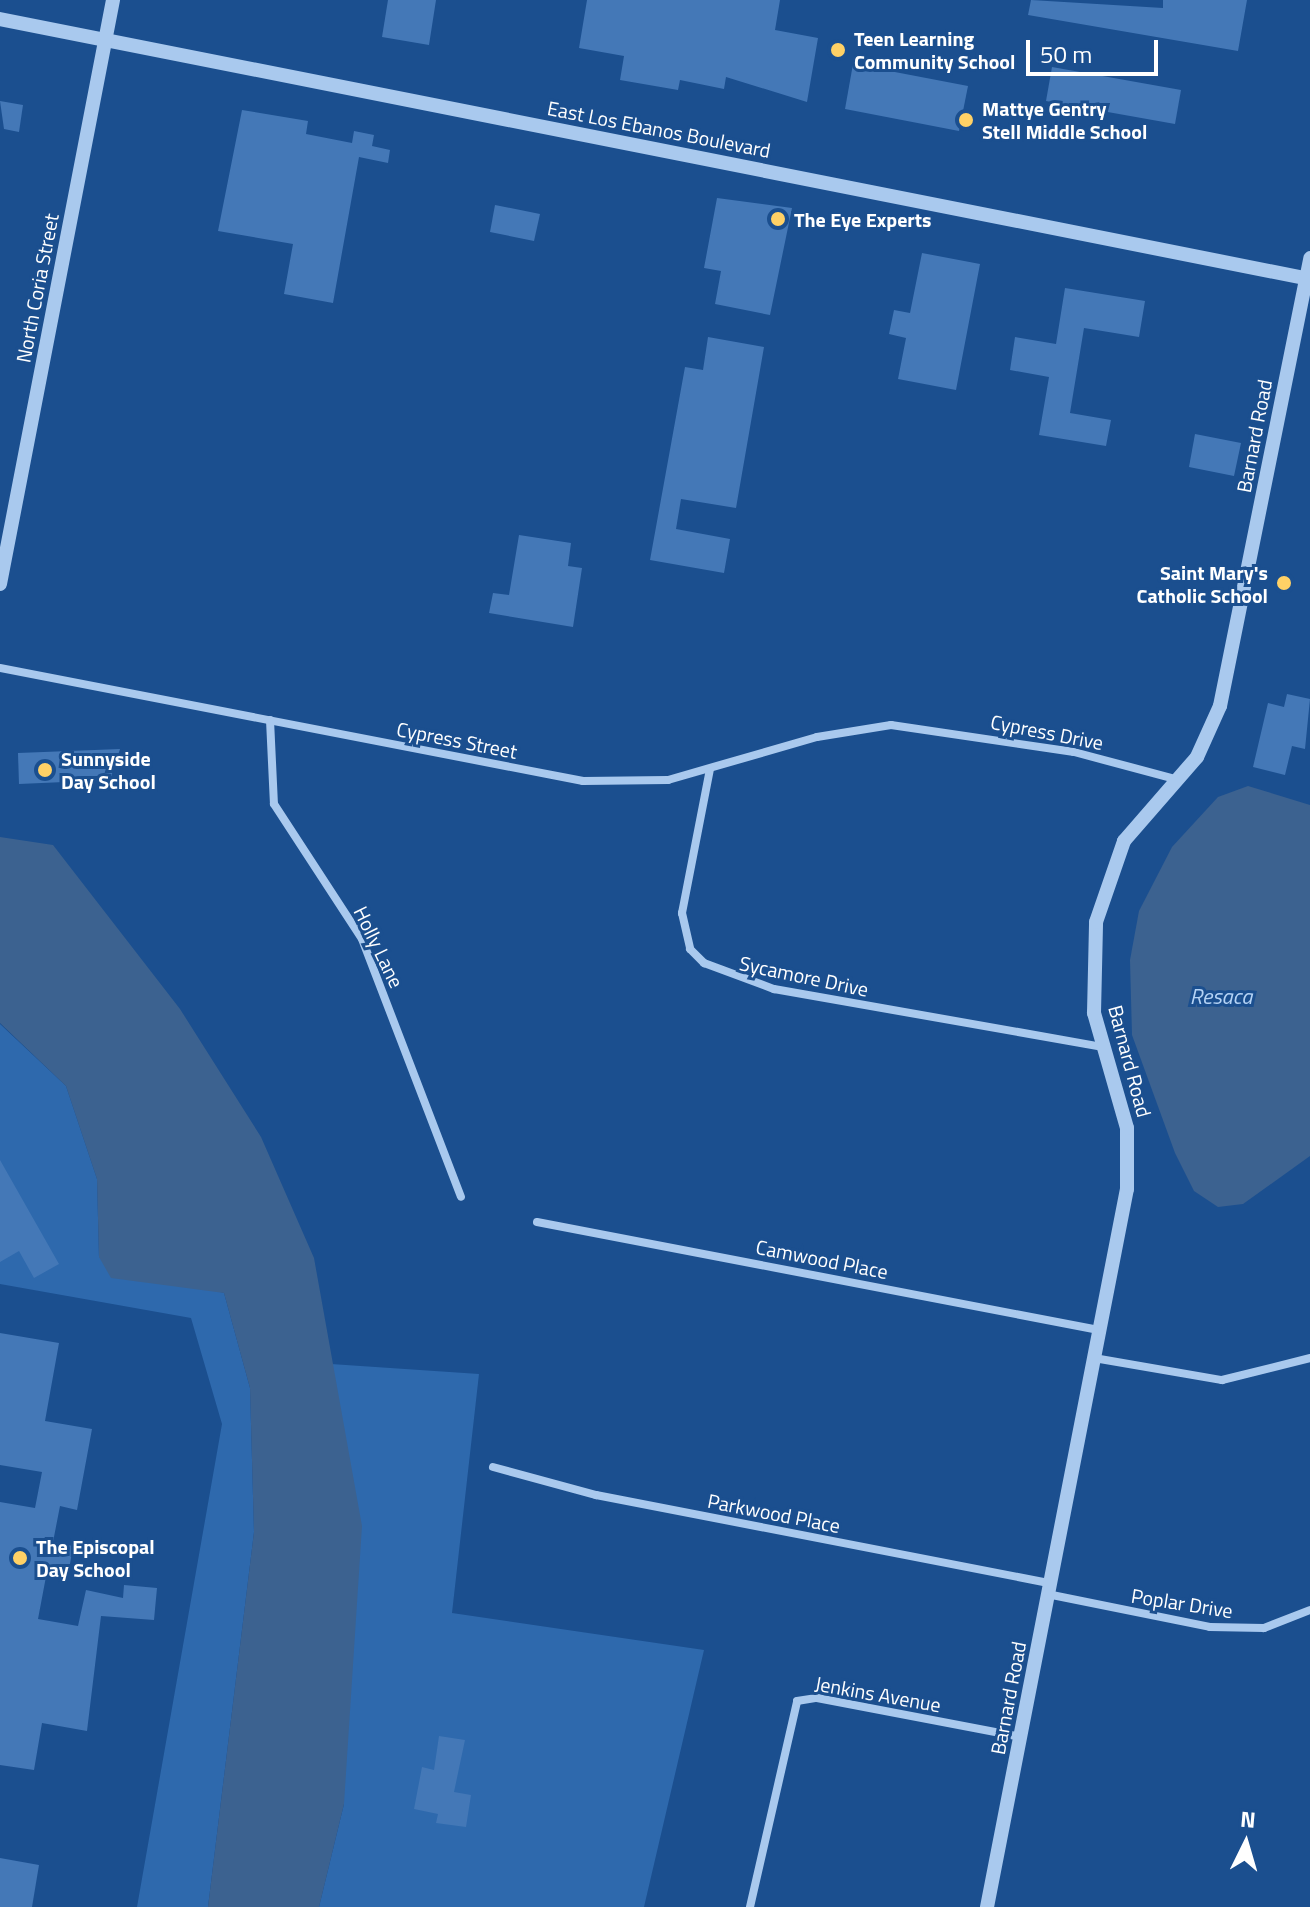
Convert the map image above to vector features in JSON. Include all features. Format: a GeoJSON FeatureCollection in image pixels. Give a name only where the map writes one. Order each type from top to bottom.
{"type":"FeatureCollection","features":[{"type":"Feature","properties":{"kind":"street","name":"North Coria Street"},"geometry":{"type":"LineString","coordinates":[[0,584],[113,0]]}},
{"type":"Feature","properties":{"kind":"street","name":"East Los Ebanos Boulevard"},"geometry":{"type":"LineString","coordinates":[[0,19],[1308,278]]}},
{"type":"Feature","properties":{"kind":"street","name":"Barnard Road"},"geometry":{"type":"LineString","coordinates":[[987,1907],[1094,1358],[1129,1155],[1102,1047],[1092,983],[1102,893],[1124,841],[1179,781],[1220,706],[1310,258]]}},
{"type":"Feature","properties":{"kind":"street","name":"Cypress Street"},"geometry":{"type":"LineString","coordinates":[[0,668],[583,781],[640,783],[710,769],[841,731],[907,726]]}},
{"type":"Feature","properties":{"kind":"street","name":"Holly Lane"},"geometry":{"type":"LineString","coordinates":[[270,720],[274,804],[362,939],[461,1197]]}},
{"type":"Feature","properties":{"kind":"street","name":"Cypress Drive"},"geometry":{"type":"LineString","coordinates":[[907,726],[1074,752],[1179,781]]}},
{"type":"Feature","properties":{"kind":"street","name":"Sycamore Drive"},"geometry":{"type":"LineString","coordinates":[[710,769],[682,913],[690,949],[704,963],[774,989],[1102,1047]]}},
{"type":"Feature","properties":{"kind":"street","name":"Camwood Place"},"geometry":{"type":"LineString","coordinates":[[537,1222],[1099,1330]]}},
{"type":"Feature","properties":{"kind":"street"},"geometry":{"type":"LineString","coordinates":[[1094,1358],[1222,1380],[1310,1358]]}},
{"type":"Feature","properties":{"kind":"street","name":"Parkwood Place"},"geometry":{"type":"LineString","coordinates":[[493,1467],[596,1495],[1048,1589]]}},
{"type":"Feature","properties":{"kind":"street","name":"Poplar Drive"},"geometry":{"type":"LineString","coordinates":[[1048,1589],[1210,1627],[1264,1628],[1310,1610]]}},
{"type":"Feature","properties":{"kind":"street","name":"Jenkins Avenue"},"geometry":{"type":"LineString","coordinates":[[750,1907],[797,1701],[817,1698],[1021,1737]]}},
{"type":"Feature","properties":{"kind":"shaded area"},"geometry":{"type":"Polygon","coordinates":[[[0,1024],[66,1086],[97,1179],[99,1257],[224,1293],[250,1388],[254,1532],[208,1907],[137,1907],[222,1424],[191,1318],[0,1284],[0,1024]]]}},
{"type":"Feature","properties":{"kind":"shaded area"},"geometry":{"type":"Polygon","coordinates":[[[331,1364],[479,1374],[452,1613],[704,1650],[644,1907],[319,1907],[344,1804],[331,1364]]]}},
{"type":"Feature","properties":{"kind":"water","name":"Resaca"},"geometry":{"type":"Polygon","coordinates":[[[1248,786],[1310,805],[1310,1156],[1243,1204],[1218,1207],[1194,1191],[1175,1153],[1132,1035],[1130,960],[1139,911],[1172,847],[1218,797],[1248,786]]]}},
{"type":"Feature","properties":{"kind":"water"},"geometry":{"type":"Polygon","coordinates":[[[0,837],[53,845],[180,1009],[261,1137],[314,1258],[362,1526],[344,1804],[319,1907],[208,1907],[254,1532],[250,1388],[224,1293],[111,1278],[99,1257],[97,1179],[66,1086],[0,1023],[0,837]]]}},
{"type":"Feature","properties":{"kind":"building"},"geometry":{"type":"Polygon","coordinates":[[[388,0],[436,0],[429,45],[382,37],[388,0]]]}},
{"type":"Feature","properties":{"kind":"building"},"geometry":{"type":"Polygon","coordinates":[[[587,0],[780,0],[775,30],[818,38],[807,102],[726,77],[724,89],[680,80],[678,90],[620,80],[624,56],[579,48],[587,0]]]}},
{"type":"Feature","properties":{"kind":"building"},"geometry":{"type":"Polygon","coordinates":[[[1031,0],[1163,8],[1163,0],[1247,0],[1238,51],[1028,15],[1031,0]]]}},
{"type":"Feature","properties":{"kind":"building"},"geometry":{"type":"Polygon","coordinates":[[[853,64],[968,86],[959,131],[845,109],[853,64]]]}},
{"type":"Feature","properties":{"kind":"building"},"geometry":{"type":"Polygon","coordinates":[[[1052,67],[1181,90],[1175,124],[1046,101],[1052,67]]]}},
{"type":"Feature","properties":{"kind":"building"},"geometry":{"type":"Polygon","coordinates":[[[0,101],[23,105],[19,132],[4,129],[0,101]]]}},
{"type":"Feature","properties":{"kind":"building"},"geometry":{"type":"Polygon","coordinates":[[[242,110],[308,121],[306,134],[352,143],[354,131],[374,135],[372,146],[390,150],[388,163],[359,157],[333,303],[284,294],[293,244],[218,231],[242,110]]]}},
{"type":"Feature","properties":{"kind":"building"},"geometry":{"type":"Polygon","coordinates":[[[717,198],[792,208],[770,315],[715,304],[721,271],[704,268],[717,198]]]}},
{"type":"Feature","properties":{"kind":"building"},"geometry":{"type":"Polygon","coordinates":[[[495,205],[540,214],[534,241],[490,232],[495,205]]]}},
{"type":"Feature","properties":{"kind":"building"},"geometry":{"type":"Polygon","coordinates":[[[922,253],[980,264],[956,390],[898,379],[906,338],[889,334],[894,310],[910,313],[922,253]]]}},
{"type":"Feature","properties":{"kind":"building"},"geometry":{"type":"Polygon","coordinates":[[[1065,288],[1145,301],[1139,337],[1084,328],[1070,413],[1111,420],[1106,446],[1039,435],[1049,377],[1010,370],[1015,337],[1056,344],[1065,288]]]}},
{"type":"Feature","properties":{"kind":"building"},"geometry":{"type":"Polygon","coordinates":[[[708,337],[764,347],[736,508],[681,499],[676,529],[730,539],[724,573],[650,560],[685,367],[703,370],[708,337]]]}},
{"type":"Feature","properties":{"kind":"building"},"geometry":{"type":"Polygon","coordinates":[[[1195,434],[1241,443],[1234,476],[1189,467],[1195,434]]]}},
{"type":"Feature","properties":{"kind":"building"},"geometry":{"type":"Polygon","coordinates":[[[519,535],[571,543],[568,566],[582,568],[573,627],[489,613],[493,593],[509,595],[519,535]]]}},
{"type":"Feature","properties":{"kind":"building"},"geometry":{"type":"Polygon","coordinates":[[[1287,694],[1310,699],[1305,749],[1292,746],[1285,775],[1253,767],[1268,703],[1284,707],[1287,694]]]}},
{"type":"Feature","properties":{"kind":"building"},"geometry":{"type":"Polygon","coordinates":[[[120,749],[110,780],[19,784],[18,753],[120,749]]]}},
{"type":"Feature","properties":{"kind":"building"},"geometry":{"type":"Polygon","coordinates":[[[0,1160],[59,1264],[34,1278],[19,1251],[0,1262],[0,1160]]]}},
{"type":"Feature","properties":{"kind":"building"},"geometry":{"type":"Polygon","coordinates":[[[0,1333],[59,1343],[45,1421],[92,1429],[77,1510],[60,1506],[53,1542],[73,1546],[69,1570],[48,1566],[38,1619],[78,1626],[86,1590],[123,1598],[124,1585],[157,1588],[154,1620],[101,1616],[87,1731],[42,1723],[34,1770],[0,1765],[0,1502],[35,1508],[42,1472],[0,1465],[0,1333]]]}},
{"type":"Feature","properties":{"kind":"building"},"geometry":{"type":"Polygon","coordinates":[[[439,1736],[465,1740],[454,1792],[471,1795],[466,1827],[436,1823],[438,1814],[414,1809],[422,1767],[434,1770],[439,1736]]]}},
{"type":"Feature","properties":{"kind":"building"},"geometry":{"type":"Polygon","coordinates":[[[0,1858],[39,1865],[32,1907],[0,1907],[0,1858]]]}},
{"type":"Feature","properties":{"kind":"place","name":"Teen Learning Community School"},"geometry":{"type":"Point","coordinates":[838,50]}},
{"type":"Feature","properties":{"kind":"place","name":"Mattye Gentry Stell Middle School"},"geometry":{"type":"Point","coordinates":[966,120]}},
{"type":"Feature","properties":{"kind":"place","name":"The Eye Experts"},"geometry":{"type":"Point","coordinates":[778,219]}},
{"type":"Feature","properties":{"kind":"place","name":"Saint Mary's Catholic School"},"geometry":{"type":"Point","coordinates":[1284,583]}},
{"type":"Feature","properties":{"kind":"place","name":"Sunnyside Day School"},"geometry":{"type":"Point","coordinates":[45,770]}},
{"type":"Feature","properties":{"kind":"place","name":"The Episcopal Day School"},"geometry":{"type":"Point","coordinates":[20,1558]}}]}
